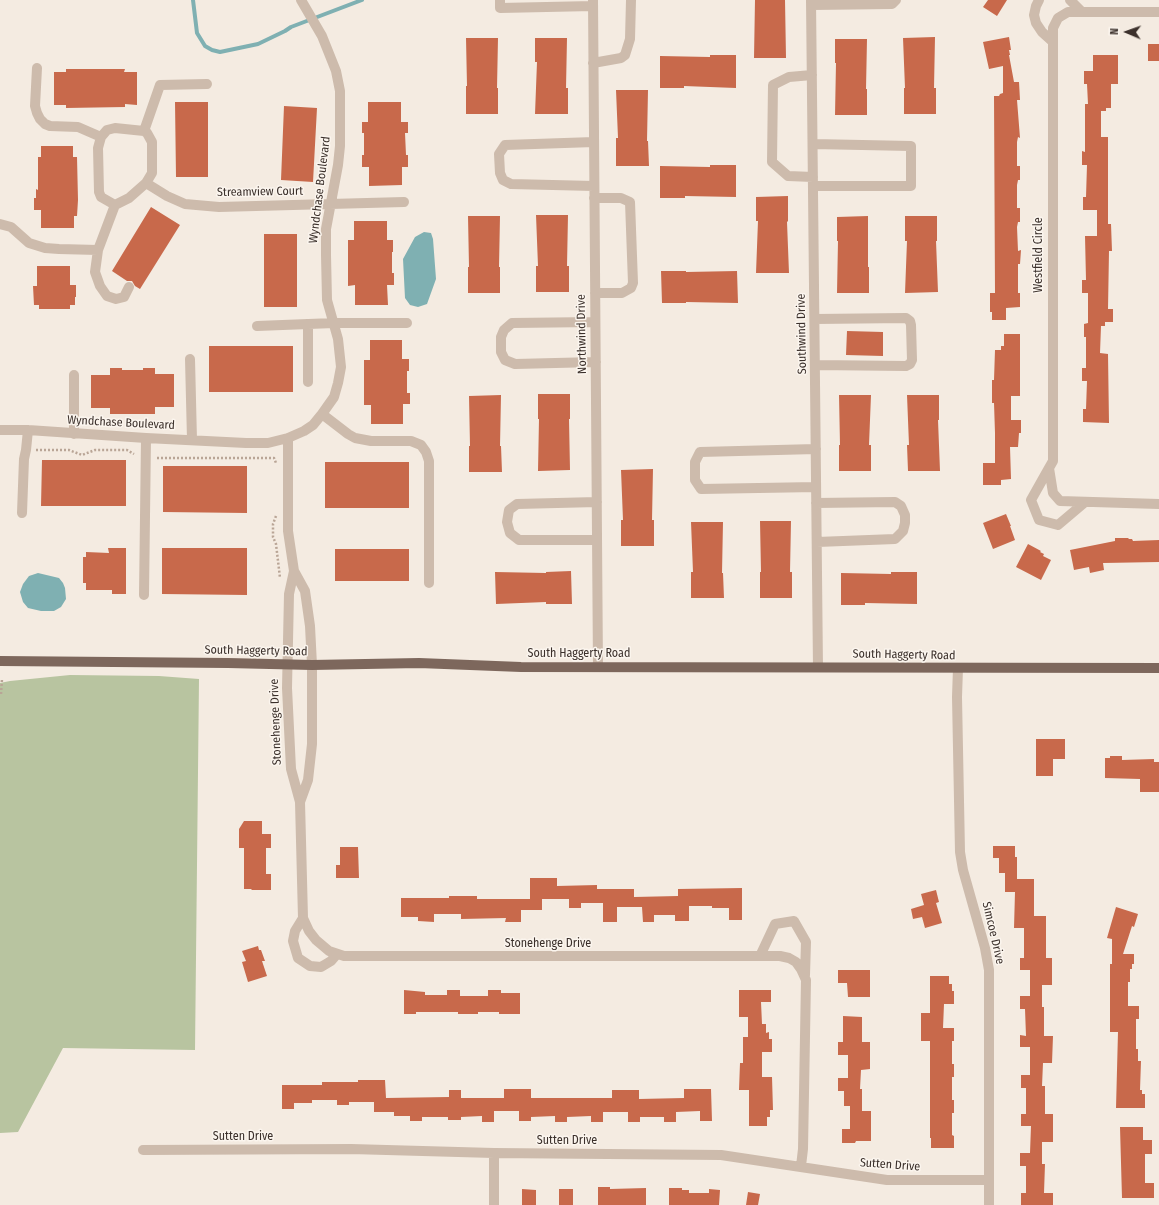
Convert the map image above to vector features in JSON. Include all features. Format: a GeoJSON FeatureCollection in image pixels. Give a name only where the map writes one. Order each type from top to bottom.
{"type":"FeatureCollection","features":[{"type":"Feature","properties":{"kind":"main road","name":"South Haggerty Road"},"geometry":{"type":"LineString","coordinates":[[0,661],[288,665],[419,663],[598,667],[1159,668]]}},
{"type":"Feature","properties":{"kind":"street"},"geometry":{"type":"LineString","coordinates":[[500,0],[500,8],[593,3]]}},
{"type":"Feature","properties":{"kind":"street"},"geometry":{"type":"LineString","coordinates":[[593,63],[621,58],[626,55],[630,39],[631,0]]}},
{"type":"Feature","properties":{"kind":"street"},"geometry":{"type":"LineString","coordinates":[[812,3],[892,4],[896,0]]}},
{"type":"Feature","properties":{"kind":"street"},"geometry":{"type":"LineString","coordinates":[[1040,0],[1036,6],[1034,15],[1036,23],[1042,32],[1052,41]]}},
{"type":"Feature","properties":{"kind":"street"},"geometry":{"type":"LineString","coordinates":[[1070,0],[1081,11]]}},
{"type":"Feature","properties":{"kind":"street","name":"Wyndchase Boulevard"},"geometry":{"type":"LineString","coordinates":[[0,430],[28,430],[146,438],[268,443],[288,438],[304,431],[313,425],[322,414],[334,397],[341,367],[341,354],[327,300],[326,283],[326,229],[340,146],[340,91],[336,71],[322,36],[303,3]]}},
{"type":"Feature","properties":{"kind":"street","name":"Northwind Drive"},"geometry":{"type":"LineString","coordinates":[[593,3],[598,667]]}},
{"type":"Feature","properties":{"kind":"street","name":"Southwind Drive"},"geometry":{"type":"LineString","coordinates":[[812,3],[818,667]]}},
{"type":"Feature","properties":{"kind":"street","name":"Westfield Circle"},"geometry":{"type":"LineString","coordinates":[[1084,503],[1058,525],[1039,520],[1031,500],[1053,461],[1053,28],[1058,18],[1068,12],[1159,12]]}},
{"type":"Feature","properties":{"kind":"street"},"geometry":{"type":"LineString","coordinates":[[37,68],[35,106],[40,119],[45,124],[50,126],[78,127],[101,138]]}},
{"type":"Feature","properties":{"kind":"street"},"geometry":{"type":"LineString","coordinates":[[812,75],[789,77],[773,85],[772,162],[788,176],[813,181],[911,186],[911,146],[813,144]]}},
{"type":"Feature","properties":{"kind":"street"},"geometry":{"type":"LineString","coordinates":[[144,130],[160,85],[208,84]]}},
{"type":"Feature","properties":{"kind":"street"},"geometry":{"type":"LineString","coordinates":[[115,205],[101,197],[99,192],[98,148],[101,138],[107,130],[115,128],[144,130],[151,137],[152,142],[152,173],[146,183],[129,198],[115,205],[98,250],[95,272],[100,286],[107,296],[116,300],[124,297],[129,287]]}},
{"type":"Feature","properties":{"kind":"street"},"geometry":{"type":"LineString","coordinates":[[594,142],[505,145],[499,154],[500,173],[503,180],[511,184],[594,186]]}},
{"type":"Feature","properties":{"kind":"street","name":"Streamview Court"},"geometry":{"type":"LineString","coordinates":[[146,183],[167,196],[185,204],[219,208],[404,202]]}},
{"type":"Feature","properties":{"kind":"street"},"geometry":{"type":"LineString","coordinates":[[594,198],[621,198],[630,202],[633,283],[631,288],[622,293],[595,293]]}},
{"type":"Feature","properties":{"kind":"street"},"geometry":{"type":"LineString","coordinates":[[0,224],[11,227],[29,243],[45,248],[59,250],[98,250]]}},
{"type":"Feature","properties":{"kind":"street"},"geometry":{"type":"LineString","coordinates":[[815,319],[906,318],[910,321],[911,325],[912,360],[910,364],[906,366],[815,365]]}},
{"type":"Feature","properties":{"kind":"street"},"geometry":{"type":"LineString","coordinates":[[595,322],[512,324],[504,330],[501,337],[501,352],[505,360],[514,364],[596,362]]}},
{"type":"Feature","properties":{"kind":"street"},"geometry":{"type":"LineString","coordinates":[[257,326],[334,323],[407,323]]}},
{"type":"Feature","properties":{"kind":"street"},"geometry":{"type":"LineString","coordinates":[[308,324],[308,382]]}},
{"type":"Feature","properties":{"kind":"street"},"geometry":{"type":"LineString","coordinates":[[190,359],[192,440]]}},
{"type":"Feature","properties":{"kind":"street"},"geometry":{"type":"LineString","coordinates":[[74,375],[74,434]]}},
{"type":"Feature","properties":{"kind":"street"},"geometry":{"type":"LineString","coordinates":[[322,414],[355,438],[371,441],[411,441],[421,446],[426,452],[429,461],[429,583]]}},
{"type":"Feature","properties":{"kind":"street"},"geometry":{"type":"LineString","coordinates":[[22,513],[24,459],[28,430]]}},
{"type":"Feature","properties":{"kind":"street"},"geometry":{"type":"LineString","coordinates":[[144,595],[146,438]]}},
{"type":"Feature","properties":{"kind":"street"},"geometry":{"type":"LineString","coordinates":[[288,438],[288,530],[294,572],[289,594],[288,665]]}},
{"type":"Feature","properties":{"kind":"street"},"geometry":{"type":"LineString","coordinates":[[816,450],[700,452],[695,462],[695,480],[701,489],[816,487]]}},
{"type":"Feature","properties":{"kind":"street","name":"Westfield Circle"},"geometry":{"type":"LineString","coordinates":[[1050,468],[1054,493],[1060,501],[1084,503],[1159,504]]}},
{"type":"Feature","properties":{"kind":"street"},"geometry":{"type":"LineString","coordinates":[[597,502],[517,504],[510,510],[507,522],[510,533],[519,540],[597,540]]}},
{"type":"Feature","properties":{"kind":"street"},"geometry":{"type":"LineString","coordinates":[[816,503],[895,502],[901,506],[905,515],[903,531],[895,538],[817,542]]}},
{"type":"Feature","properties":{"kind":"street"},"geometry":{"type":"LineString","coordinates":[[294,572],[305,591],[310,626],[312,665]]}},
{"type":"Feature","properties":{"kind":"street","name":"Stonehenge Drive"},"geometry":{"type":"LineString","coordinates":[[288,665],[287,688],[291,769],[300,802],[303,918],[309,931],[322,946],[344,956],[780,956],[790,958],[799,966],[804,975]]}},
{"type":"Feature","properties":{"kind":"street","name":"Stonehenge Drive"},"geometry":{"type":"LineString","coordinates":[[300,802],[308,780],[312,744],[312,665]]}},
{"type":"Feature","properties":{"kind":"street","name":"Simcoe Drive"},"geometry":{"type":"LineString","coordinates":[[958,668],[957,697],[960,852],[963,870],[985,948],[989,970],[989,1205]]}},
{"type":"Feature","properties":{"kind":"street","name":"Stonehenge Drive"},"geometry":{"type":"LineString","coordinates":[[303,918],[295,931],[293,941],[298,958],[310,966],[321,967],[331,961],[337,954]]}},
{"type":"Feature","properties":{"kind":"street"},"geometry":{"type":"LineString","coordinates":[[760,956],[775,924],[794,920],[806,942],[804,975],[806,988],[803,1148],[801,1166]]}},
{"type":"Feature","properties":{"kind":"street","name":"Sutten Drive"},"geometry":{"type":"LineString","coordinates":[[143,1150],[352,1149],[494,1153],[720,1155],[887,1180],[989,1180]]}},
{"type":"Feature","properties":{"kind":"street"},"geometry":{"type":"LineString","coordinates":[[494,1153],[494,1205]]}},
{"type":"Feature","properties":{"kind":"path"},"geometry":{"type":"LineString","coordinates":[[33,450],[69,450],[82,455],[95,450],[127,450],[135,455],[146,455],[159,458],[274,458],[276,462],[276,470]]}},
{"type":"Feature","properties":{"kind":"path"},"geometry":{"type":"LineString","coordinates":[[276,515],[273,524],[273,537],[276,544],[280,580]]}},
{"type":"Feature","properties":{"kind":"path"},"geometry":{"type":"LineString","coordinates":[[1,694],[2,679]]}},
{"type":"Feature","properties":{"kind":"green space"},"geometry":{"type":"Polygon","coordinates":[[[70,675],[159,676],[199,679],[195,1050],[63,1048],[18,1132],[0,1133],[0,683],[70,675]]]}},
{"type":"Feature","properties":{"kind":"water"},"geometry":{"type":"Polygon","coordinates":[[[424,232],[431,233],[433,239],[436,279],[427,304],[418,307],[410,305],[405,298],[403,259],[415,237],[424,232]]]}},
{"type":"Feature","properties":{"kind":"water"},"geometry":{"type":"Polygon","coordinates":[[[38,573],[59,578],[63,583],[66,599],[61,607],[54,611],[41,611],[28,608],[23,602],[20,592],[23,584],[29,576],[38,573]]]}},
{"type":"Feature","properties":{"kind":"building"},"geometry":{"type":"Polygon","coordinates":[[[755,0],[785,0],[786,58],[754,58],[755,0]]]}},
{"type":"Feature","properties":{"kind":"building"},"geometry":{"type":"Polygon","coordinates":[[[988,0],[1007,0],[997,16],[983,7],[988,0]]]}},
{"type":"Feature","properties":{"kind":"building"},"geometry":{"type":"Polygon","coordinates":[[[935,37],[934,88],[936,88],[936,114],[904,114],[905,88],[903,38],[935,37]]]}},
{"type":"Feature","properties":{"kind":"building"},"geometry":{"type":"Polygon","coordinates":[[[1009,37],[1011,50],[1009,50],[1009,55],[1014,82],[1019,82],[1020,100],[1017,100],[1020,138],[1018,137],[1017,142],[1017,166],[1020,166],[1020,180],[1018,180],[1017,185],[1017,208],[1020,208],[1020,222],[1018,222],[1017,227],[1018,251],[1021,250],[1020,264],[1018,264],[1018,293],[1020,293],[1020,307],[1006,308],[1006,320],[992,320],[992,312],[990,312],[990,293],[995,293],[994,96],[999,96],[1003,93],[1003,66],[989,69],[983,42],[1009,37]]]}},
{"type":"Feature","properties":{"kind":"building"},"geometry":{"type":"Polygon","coordinates":[[[466,38],[498,38],[498,114],[466,114],[466,38]]]}},
{"type":"Feature","properties":{"kind":"building"},"geometry":{"type":"Polygon","coordinates":[[[535,38],[567,38],[566,88],[568,88],[568,114],[535,114],[537,62],[535,62],[535,38]]]}},
{"type":"Feature","properties":{"kind":"building"},"geometry":{"type":"Polygon","coordinates":[[[835,39],[867,39],[867,115],[835,115],[835,39]]]}},
{"type":"Feature","properties":{"kind":"building"},"geometry":{"type":"Polygon","coordinates":[[[1148,44],[1159,44],[1159,61],[1148,61],[1148,44]]]}},
{"type":"Feature","properties":{"kind":"building"},"geometry":{"type":"Polygon","coordinates":[[[710,55],[736,55],[736,88],[684,86],[684,88],[660,88],[660,56],[710,57],[710,55]]]}},
{"type":"Feature","properties":{"kind":"building"},"geometry":{"type":"Polygon","coordinates":[[[1093,55],[1118,55],[1118,84],[1111,84],[1111,108],[1106,108],[1106,111],[1101,111],[1101,137],[1108,137],[1108,224],[1111,224],[1112,251],[1109,251],[1108,309],[1113,309],[1113,322],[1105,322],[1105,326],[1101,326],[1100,353],[1108,354],[1109,423],[1083,422],[1083,409],[1086,409],[1087,381],[1082,381],[1082,368],[1086,368],[1086,337],[1084,337],[1084,324],[1088,323],[1088,293],[1082,293],[1082,280],[1086,280],[1085,236],[1097,236],[1097,210],[1083,210],[1083,197],[1086,197],[1087,165],[1082,165],[1082,151],[1085,152],[1085,104],[1088,104],[1087,84],[1084,84],[1084,71],[1093,71],[1093,55]]]}},
{"type":"Feature","properties":{"kind":"building"},"geometry":{"type":"Polygon","coordinates":[[[66,69],[125,69],[124,72],[137,72],[137,105],[125,104],[125,107],[66,108],[66,105],[54,105],[54,72],[66,72],[66,69]]]}},
{"type":"Feature","properties":{"kind":"building"},"geometry":{"type":"Polygon","coordinates":[[[616,90],[648,90],[647,141],[649,166],[616,166],[616,138],[618,138],[616,90]]]}},
{"type":"Feature","properties":{"kind":"building"},"geometry":{"type":"Polygon","coordinates":[[[175,102],[208,102],[208,177],[176,177],[175,102]]]}},
{"type":"Feature","properties":{"kind":"building"},"geometry":{"type":"Polygon","coordinates":[[[368,102],[401,102],[401,122],[408,122],[408,133],[405,133],[408,167],[402,167],[402,185],[369,186],[369,167],[362,167],[362,155],[364,155],[364,133],[362,133],[362,122],[368,122],[368,102]]]}},
{"type":"Feature","properties":{"kind":"building"},"geometry":{"type":"Polygon","coordinates":[[[284,106],[317,108],[313,182],[281,180],[284,106]]]}},
{"type":"Feature","properties":{"kind":"building"},"geometry":{"type":"Polygon","coordinates":[[[41,146],[73,146],[73,157],[77,157],[78,200],[77,216],[74,216],[74,228],[41,228],[41,210],[34,210],[34,198],[36,198],[36,189],[38,190],[38,157],[41,157],[41,146]]]}},
{"type":"Feature","properties":{"kind":"building"},"geometry":{"type":"Polygon","coordinates":[[[710,165],[736,165],[736,197],[685,196],[685,198],[660,198],[660,166],[710,167],[710,165]]]}},
{"type":"Feature","properties":{"kind":"building"},"geometry":{"type":"Polygon","coordinates":[[[788,196],[787,222],[789,273],[756,273],[758,221],[756,221],[756,197],[788,196]]]}},
{"type":"Feature","properties":{"kind":"building"},"geometry":{"type":"Polygon","coordinates":[[[151,207],[180,225],[140,289],[135,286],[132,281],[127,281],[112,271],[151,207]]]}},
{"type":"Feature","properties":{"kind":"building"},"geometry":{"type":"Polygon","coordinates":[[[536,215],[568,215],[567,266],[569,266],[569,292],[536,292],[536,266],[538,266],[536,215]]]}},
{"type":"Feature","properties":{"kind":"building"},"geometry":{"type":"Polygon","coordinates":[[[468,216],[500,216],[500,293],[468,293],[468,216]]]}},
{"type":"Feature","properties":{"kind":"building"},"geometry":{"type":"Polygon","coordinates":[[[868,216],[869,293],[837,293],[837,217],[868,216]]]}},
{"type":"Feature","properties":{"kind":"building"},"geometry":{"type":"Polygon","coordinates":[[[905,216],[937,216],[936,241],[938,292],[905,293],[907,241],[905,241],[905,216]]]}},
{"type":"Feature","properties":{"kind":"building"},"geometry":{"type":"Polygon","coordinates":[[[354,221],[387,221],[387,240],[393,240],[392,273],[394,273],[394,285],[387,285],[388,305],[355,305],[355,285],[348,286],[348,240],[354,240],[354,221]]]}},
{"type":"Feature","properties":{"kind":"building"},"geometry":{"type":"Polygon","coordinates":[[[264,234],[297,234],[297,307],[264,307],[264,234]]]}},
{"type":"Feature","properties":{"kind":"building"},"geometry":{"type":"Polygon","coordinates":[[[37,266],[70,266],[70,285],[76,285],[75,305],[70,305],[70,309],[39,309],[39,305],[34,305],[33,286],[37,286],[37,266]]]}},
{"type":"Feature","properties":{"kind":"building"},"geometry":{"type":"Polygon","coordinates":[[[661,271],[737,271],[738,303],[662,303],[661,271]]]}},
{"type":"Feature","properties":{"kind":"building"},"geometry":{"type":"Polygon","coordinates":[[[847,331],[883,332],[883,356],[846,355],[847,331]]]}},
{"type":"Feature","properties":{"kind":"building"},"geometry":{"type":"Polygon","coordinates":[[[1004,334],[1020,334],[1020,396],[1011,396],[1011,420],[1021,420],[1021,433],[1019,433],[1018,447],[1010,447],[1011,479],[1001,480],[1001,485],[983,485],[983,463],[995,463],[992,380],[994,380],[995,350],[1001,350],[1001,346],[1004,346],[1004,334]]]}},
{"type":"Feature","properties":{"kind":"building"},"geometry":{"type":"Polygon","coordinates":[[[370,340],[402,340],[402,359],[409,359],[409,371],[407,371],[407,393],[410,393],[410,404],[403,404],[403,424],[371,424],[371,405],[364,405],[364,360],[370,360],[370,340]]]}},
{"type":"Feature","properties":{"kind":"building"},"geometry":{"type":"Polygon","coordinates":[[[209,346],[293,346],[293,392],[209,392],[209,346]]]}},
{"type":"Feature","properties":{"kind":"building"},"geometry":{"type":"Polygon","coordinates":[[[110,368],[122,368],[122,370],[143,370],[143,368],[155,368],[155,374],[174,374],[174,407],[155,407],[155,414],[110,414],[110,408],[91,408],[91,375],[110,375],[110,368]]]}},
{"type":"Feature","properties":{"kind":"building"},"geometry":{"type":"Polygon","coordinates":[[[538,394],[570,394],[570,470],[538,471],[538,394]]]}},
{"type":"Feature","properties":{"kind":"building"},"geometry":{"type":"Polygon","coordinates":[[[501,395],[500,446],[502,472],[469,472],[469,396],[501,395]]]}},
{"type":"Feature","properties":{"kind":"building"},"geometry":{"type":"Polygon","coordinates":[[[839,395],[871,395],[869,445],[871,445],[871,471],[839,471],[839,395]]]}},
{"type":"Feature","properties":{"kind":"building"},"geometry":{"type":"Polygon","coordinates":[[[907,395],[939,395],[938,420],[940,471],[908,471],[907,445],[909,445],[907,395]]]}},
{"type":"Feature","properties":{"kind":"building"},"geometry":{"type":"Polygon","coordinates":[[[42,460],[126,460],[126,506],[41,506],[42,460]]]}},
{"type":"Feature","properties":{"kind":"building"},"geometry":{"type":"Polygon","coordinates":[[[325,462],[409,462],[409,508],[325,508],[325,462]]]}},
{"type":"Feature","properties":{"kind":"building"},"geometry":{"type":"Polygon","coordinates":[[[163,466],[247,466],[247,513],[163,512],[163,466]]]}},
{"type":"Feature","properties":{"kind":"building"},"geometry":{"type":"Polygon","coordinates":[[[653,469],[652,520],[654,520],[654,546],[621,546],[621,520],[623,520],[621,470],[653,469]]]}},
{"type":"Feature","properties":{"kind":"building"},"geometry":{"type":"Polygon","coordinates":[[[1006,514],[1015,540],[993,549],[983,523],[1006,514]]]}},
{"type":"Feature","properties":{"kind":"building"},"geometry":{"type":"Polygon","coordinates":[[[760,521],[791,521],[790,572],[792,572],[792,598],[760,598],[760,521]]]}},
{"type":"Feature","properties":{"kind":"building"},"geometry":{"type":"Polygon","coordinates":[[[691,522],[723,522],[722,573],[724,598],[691,598],[691,572],[693,572],[691,522]]]}},
{"type":"Feature","properties":{"kind":"building"},"geometry":{"type":"Polygon","coordinates":[[[1115,538],[1128,538],[1132,539],[1133,541],[1159,540],[1159,562],[1103,563],[1104,570],[1090,573],[1089,567],[1074,570],[1070,550],[1115,541],[1115,538]]]}},
{"type":"Feature","properties":{"kind":"building"},"geometry":{"type":"Polygon","coordinates":[[[1028,544],[1041,551],[1040,552],[1044,554],[1043,556],[1051,560],[1041,580],[1016,567],[1028,544]]]}},
{"type":"Feature","properties":{"kind":"building"},"geometry":{"type":"Polygon","coordinates":[[[108,548],[126,548],[126,594],[112,594],[112,590],[86,590],[86,583],[83,583],[83,557],[86,557],[86,552],[109,553],[108,548]]]}},
{"type":"Feature","properties":{"kind":"building"},"geometry":{"type":"Polygon","coordinates":[[[162,548],[247,548],[247,595],[162,594],[162,548]]]}},
{"type":"Feature","properties":{"kind":"building"},"geometry":{"type":"Polygon","coordinates":[[[335,549],[409,549],[409,581],[335,581],[335,549]]]}},
{"type":"Feature","properties":{"kind":"building"},"geometry":{"type":"Polygon","coordinates":[[[571,571],[572,604],[546,604],[546,602],[496,604],[495,572],[546,573],[571,571]]]}},
{"type":"Feature","properties":{"kind":"building"},"geometry":{"type":"Polygon","coordinates":[[[891,572],[917,572],[917,604],[865,603],[865,605],[841,605],[841,573],[891,574],[891,572]]]}},
{"type":"Feature","properties":{"kind":"building"},"geometry":{"type":"Polygon","coordinates":[[[1036,739],[1065,739],[1065,759],[1053,759],[1053,776],[1036,776],[1036,739]]]}},
{"type":"Feature","properties":{"kind":"building"},"geometry":{"type":"Polygon","coordinates":[[[1110,756],[1122,756],[1122,760],[1154,759],[1154,762],[1159,762],[1159,792],[1140,792],[1140,779],[1105,778],[1105,758],[1110,758],[1110,756]]]}},
{"type":"Feature","properties":{"kind":"building"},"geometry":{"type":"Polygon","coordinates":[[[244,821],[262,821],[262,834],[271,834],[271,848],[266,848],[266,874],[271,874],[271,890],[244,889],[244,848],[239,848],[239,829],[244,821]]]}},
{"type":"Feature","properties":{"kind":"building"},"geometry":{"type":"Polygon","coordinates":[[[993,846],[1015,846],[1015,857],[1017,857],[1017,879],[1034,879],[1034,916],[1046,916],[1046,958],[1052,958],[1052,985],[1042,985],[1042,1007],[1044,1007],[1044,1036],[1053,1036],[1052,1063],[1043,1063],[1042,1086],[1045,1086],[1045,1114],[1053,1114],[1053,1142],[1042,1142],[1042,1164],[1045,1164],[1044,1193],[1053,1193],[1053,1205],[1021,1205],[1021,1193],[1026,1193],[1026,1166],[1020,1166],[1020,1153],[1030,1153],[1031,1126],[1021,1126],[1021,1114],[1026,1114],[1026,1088],[1021,1088],[1021,1075],[1030,1075],[1030,1047],[1020,1047],[1020,1035],[1026,1036],[1025,1009],[1020,1009],[1020,996],[1030,996],[1030,970],[1020,970],[1020,958],[1024,958],[1024,928],[1014,928],[1015,892],[1005,892],[1005,873],[999,873],[999,858],[993,858],[993,846]]]}},
{"type":"Feature","properties":{"kind":"building"},"geometry":{"type":"Polygon","coordinates":[[[340,847],[358,847],[359,878],[336,878],[336,865],[340,865],[340,847]]]}},
{"type":"Feature","properties":{"kind":"building"},"geometry":{"type":"Polygon","coordinates":[[[530,878],[557,878],[557,886],[597,885],[597,889],[634,889],[634,897],[678,896],[678,889],[742,888],[742,920],[729,920],[729,908],[689,906],[689,921],[675,921],[675,915],[654,915],[654,922],[643,922],[642,907],[617,907],[617,922],[603,922],[603,903],[581,903],[581,908],[569,908],[569,899],[542,899],[542,910],[521,910],[521,922],[505,922],[506,918],[461,919],[461,914],[434,914],[434,922],[418,921],[418,917],[401,917],[401,898],[449,898],[449,896],[477,896],[477,899],[530,899],[530,878]]]}},
{"type":"Feature","properties":{"kind":"building"},"geometry":{"type":"Polygon","coordinates":[[[936,890],[939,902],[936,903],[942,923],[925,928],[922,917],[913,919],[911,909],[924,905],[921,894],[936,890]]]}},
{"type":"Feature","properties":{"kind":"building"},"geometry":{"type":"Polygon","coordinates":[[[1116,907],[1138,914],[1134,927],[1132,926],[1123,954],[1134,954],[1134,964],[1132,964],[1132,969],[1130,969],[1130,982],[1128,982],[1128,1006],[1139,1006],[1139,1019],[1136,1019],[1136,1049],[1138,1049],[1138,1061],[1141,1061],[1140,1090],[1142,1090],[1142,1094],[1145,1094],[1145,1108],[1116,1108],[1118,1032],[1110,1032],[1110,964],[1112,964],[1112,939],[1107,938],[1116,907]]]}},
{"type":"Feature","properties":{"kind":"building"},"geometry":{"type":"Polygon","coordinates":[[[258,946],[265,961],[262,961],[267,976],[248,982],[242,962],[246,961],[242,951],[258,946]]]}},
{"type":"Feature","properties":{"kind":"building"},"geometry":{"type":"Polygon","coordinates":[[[838,970],[870,970],[870,997],[848,997],[847,983],[838,983],[838,970]]]}},
{"type":"Feature","properties":{"kind":"building"},"geometry":{"type":"Polygon","coordinates":[[[930,976],[949,976],[949,984],[952,984],[952,991],[954,991],[954,1004],[944,1004],[943,1028],[954,1028],[954,1041],[952,1041],[952,1064],[954,1064],[954,1077],[952,1077],[952,1100],[954,1100],[954,1113],[952,1113],[952,1135],[954,1136],[954,1148],[931,1148],[930,1041],[921,1041],[921,1013],[930,1013],[930,976]]]}},
{"type":"Feature","properties":{"kind":"building"},"geometry":{"type":"Polygon","coordinates":[[[404,990],[425,992],[425,995],[447,995],[447,990],[460,990],[460,996],[488,996],[488,990],[501,990],[501,993],[520,993],[520,1014],[499,1014],[499,1012],[458,1014],[458,1012],[416,1012],[416,1014],[404,1014],[404,990]]]}},
{"type":"Feature","properties":{"kind":"building"},"geometry":{"type":"Polygon","coordinates":[[[739,990],[771,990],[771,1002],[761,1002],[762,1024],[766,1024],[766,1033],[769,1032],[769,1039],[772,1039],[772,1052],[762,1052],[762,1077],[772,1077],[773,1110],[770,1110],[770,1117],[767,1117],[767,1126],[749,1126],[749,1090],[739,1090],[740,1063],[743,1063],[743,1037],[748,1037],[748,1017],[739,1017],[739,990]]]}},
{"type":"Feature","properties":{"kind":"building"},"geometry":{"type":"Polygon","coordinates":[[[843,1016],[862,1017],[862,1042],[870,1042],[870,1069],[861,1070],[860,1089],[862,1089],[862,1111],[871,1111],[871,1141],[842,1143],[842,1129],[850,1129],[850,1106],[844,1106],[844,1091],[838,1091],[838,1078],[848,1078],[848,1055],[838,1055],[838,1042],[843,1042],[843,1016]]]}},
{"type":"Feature","properties":{"kind":"building"},"geometry":{"type":"Polygon","coordinates":[[[358,1080],[385,1080],[386,1098],[449,1097],[449,1090],[461,1090],[461,1098],[504,1098],[504,1089],[531,1089],[531,1098],[612,1098],[612,1090],[639,1090],[639,1099],[684,1098],[684,1089],[711,1089],[712,1121],[700,1121],[700,1111],[676,1112],[676,1122],[664,1122],[664,1117],[640,1117],[640,1122],[628,1122],[628,1112],[603,1112],[603,1122],[591,1122],[591,1116],[567,1117],[567,1122],[555,1122],[555,1116],[531,1117],[531,1121],[519,1121],[519,1111],[494,1111],[494,1122],[482,1122],[482,1116],[461,1117],[461,1120],[448,1120],[448,1117],[422,1117],[422,1121],[410,1121],[410,1116],[394,1116],[394,1112],[374,1112],[374,1102],[349,1102],[349,1105],[337,1105],[337,1100],[312,1100],[312,1103],[294,1103],[294,1109],[282,1109],[282,1085],[322,1085],[322,1082],[358,1082],[358,1080]]]}},
{"type":"Feature","properties":{"kind":"building"},"geometry":{"type":"Polygon","coordinates":[[[1120,1127],[1143,1127],[1143,1140],[1152,1140],[1152,1154],[1145,1154],[1145,1183],[1154,1183],[1154,1198],[1122,1198],[1120,1127]]]}},
{"type":"Feature","properties":{"kind":"building"},"geometry":{"type":"Polygon","coordinates":[[[598,1187],[610,1187],[610,1189],[646,1188],[646,1205],[598,1205],[598,1187]]]}},
{"type":"Feature","properties":{"kind":"building"},"geometry":{"type":"Polygon","coordinates":[[[669,1188],[682,1188],[682,1190],[689,1190],[689,1193],[709,1193],[709,1189],[720,1190],[719,1205],[669,1205],[669,1188]]]}},
{"type":"Feature","properties":{"kind":"building"},"geometry":{"type":"Polygon","coordinates":[[[522,1189],[536,1190],[536,1205],[522,1205],[522,1189]]]}},
{"type":"Feature","properties":{"kind":"building"},"geometry":{"type":"Polygon","coordinates":[[[559,1189],[573,1189],[573,1205],[559,1205],[559,1189]]]}},
{"type":"Feature","properties":{"kind":"building"},"geometry":{"type":"Polygon","coordinates":[[[748,1192],[760,1194],[758,1205],[746,1205],[748,1192]]]}},
{"type":"Feature","properties":{"kind":"waterway"},"geometry":{"type":"LineString","coordinates":[[193,0],[197,33],[205,46],[220,52],[258,44],[291,27],[362,0]]}}]}
